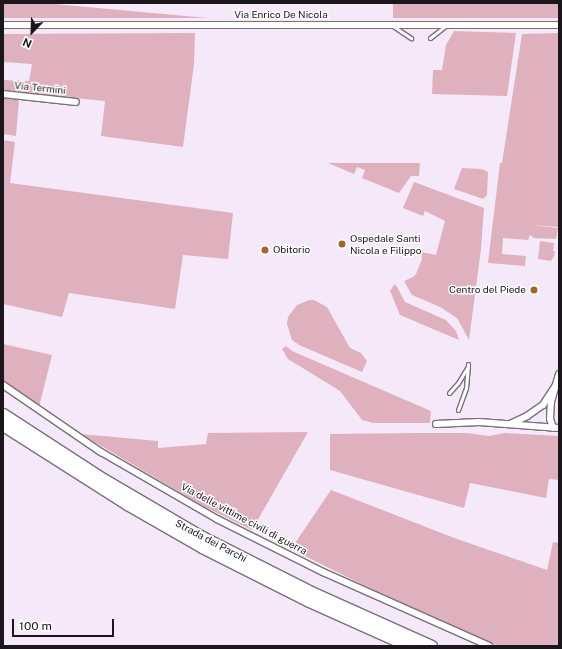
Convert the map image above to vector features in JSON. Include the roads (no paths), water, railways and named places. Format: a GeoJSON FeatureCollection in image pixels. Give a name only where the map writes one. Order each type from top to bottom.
{"type":"FeatureCollection","features":[{"type":"Feature","properties":{"kind":"highway","name":"Strada dei Parchi"},"geometry":{"type":"LineString","coordinates":[[3,414],[98,476],[202,537],[311,592],[431,646]]}},
{"type":"Feature","properties":{"kind":"highway","name":"Strada dei Parchi"},"geometry":{"type":"LineString","coordinates":[[3,425],[93,484],[189,540],[309,601],[409,646]]}},
{"type":"Feature","properties":{"kind":"street","name":"Via Enrico De Nicola"},"geometry":{"type":"LineString","coordinates":[[3,25],[559,25]]}},
{"type":"Feature","properties":{"kind":"street","name":"Via Termini"},"geometry":{"type":"LineString","coordinates":[[3,94],[76,102]]}},
{"type":"Feature","properties":{"kind":"street"},"geometry":{"type":"LineString","coordinates":[[556,428],[550,420],[551,402],[559,384],[559,374]]}},
{"type":"Feature","properties":{"kind":"street"},"geometry":{"type":"LineString","coordinates":[[510,424],[527,416],[543,405],[559,384]]}},
{"type":"Feature","properties":{"kind":"street","name":"Via delle vittime civili di guerra"},"geometry":{"type":"LineString","coordinates":[[3,385],[101,452],[217,519],[323,572],[489,646]]}},
{"type":"Feature","properties":{"kind":"street"},"geometry":{"type":"LineString","coordinates":[[436,424],[462,422],[556,428]]}},
{"type":"Feature","properties":{"kind":"lane"},"geometry":{"type":"LineString","coordinates":[[392,25],[411,38]]}},
{"type":"Feature","properties":{"kind":"lane"},"geometry":{"type":"LineString","coordinates":[[430,38],[446,25]]}},
{"type":"Feature","properties":{"kind":"lane"},"geometry":{"type":"LineString","coordinates":[[448,393],[458,383],[468,364],[466,388],[458,410]]}},
{"type":"Feature","properties":{"kind":"place","name":"Ospedale Santi Nicola e Filippo"},"geometry":{"type":"Point","coordinates":[342,244]}},
{"type":"Feature","properties":{"kind":"place","name":"Obitorio"},"geometry":{"type":"Point","coordinates":[265,250]}},
{"type":"Feature","properties":{"kind":"place","name":"Centro del Piede"},"geometry":{"type":"Point","coordinates":[534,290]}}]}
